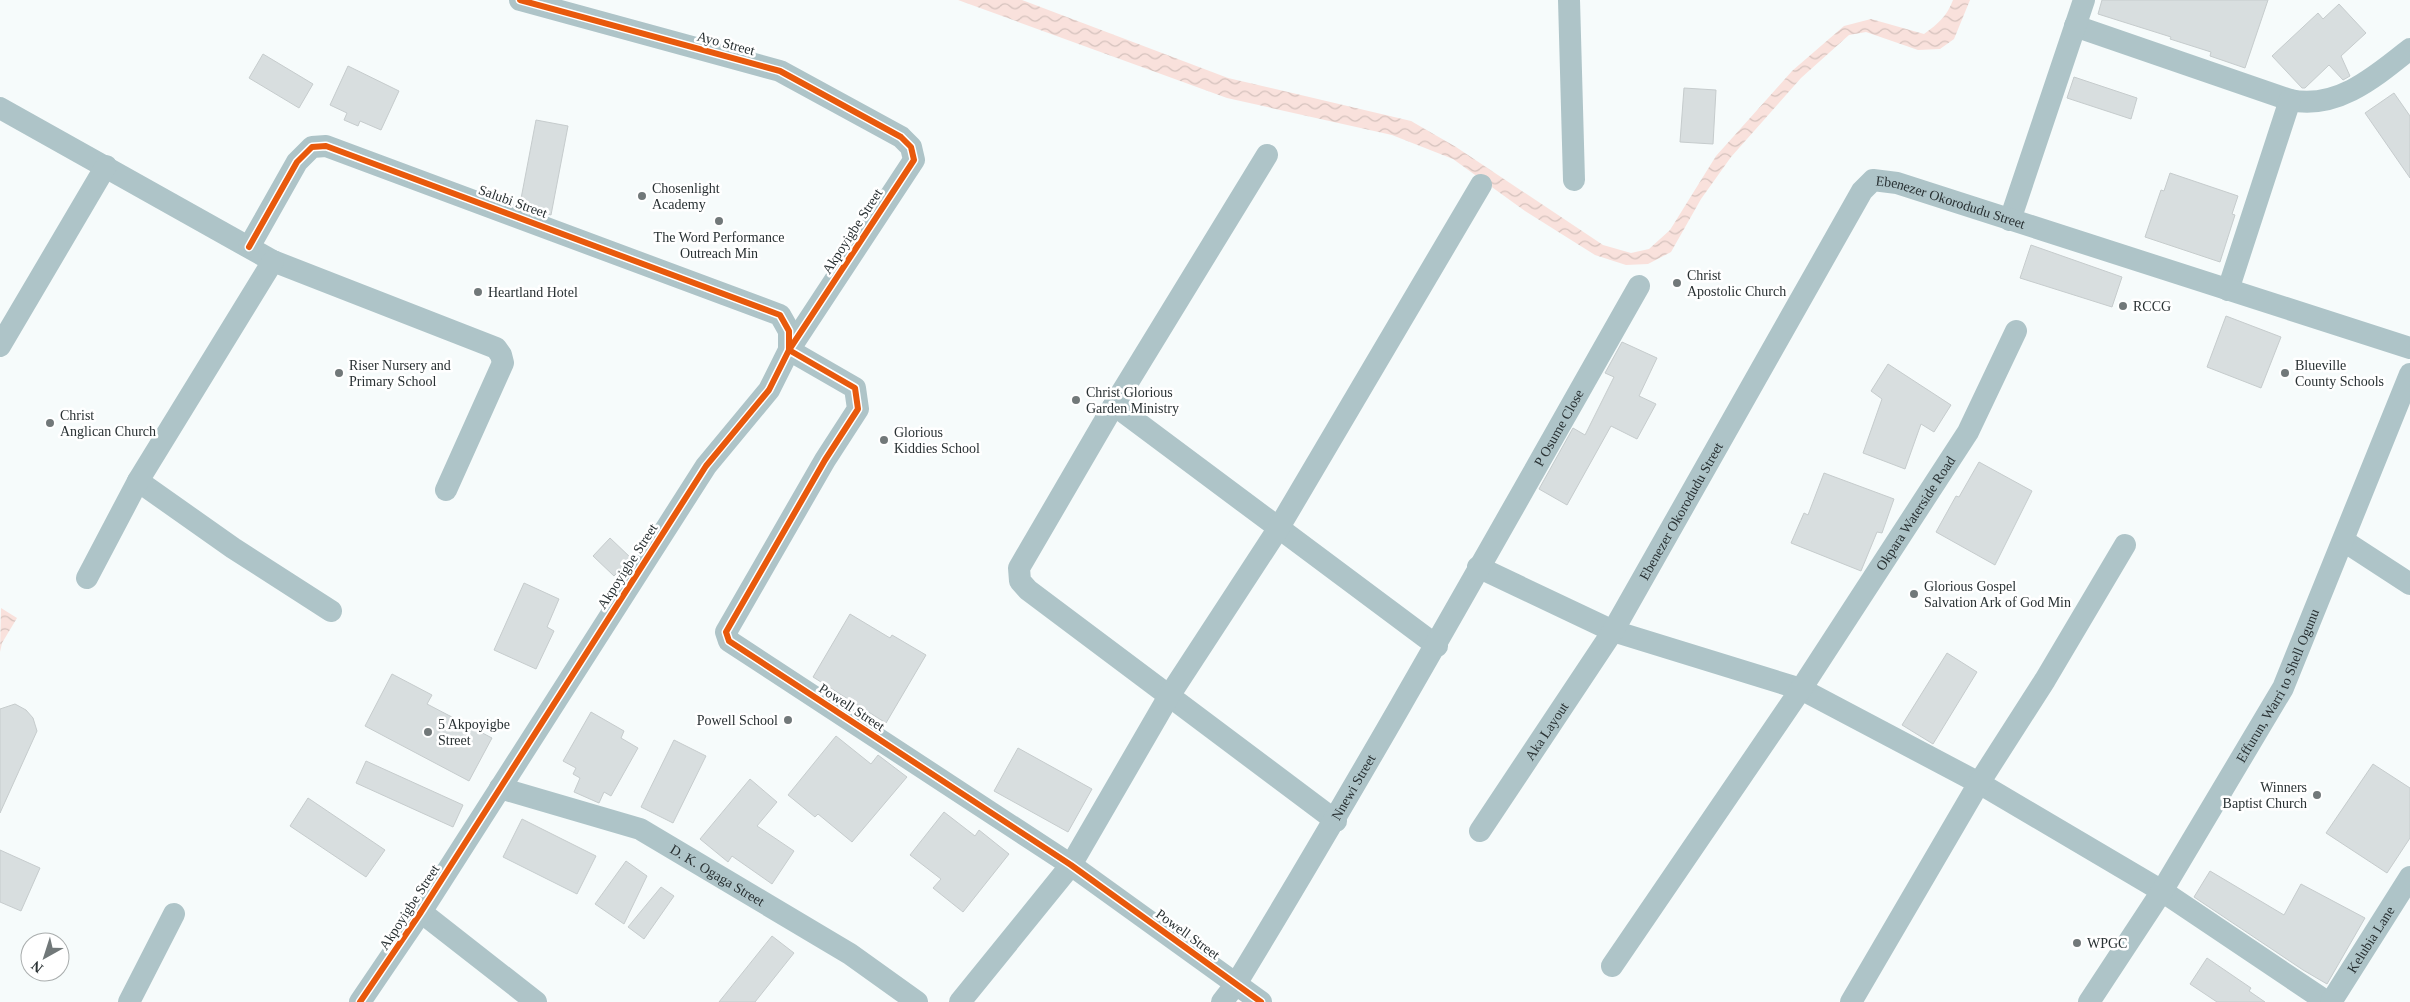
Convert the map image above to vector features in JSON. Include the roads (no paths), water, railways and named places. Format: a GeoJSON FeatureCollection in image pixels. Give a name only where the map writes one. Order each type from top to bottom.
{"type":"FeatureCollection","features":[{"type":"Feature","properties":{"kind":"street","name":"Ayo Street"},"geometry":{"type":"LineString","coordinates":[[520,0],[780,71],[900,137],[911,147]]}},
{"type":"Feature","properties":{"kind":"street"},"geometry":{"type":"LineString","coordinates":[[1569,0],[1574,180]]}},
{"type":"Feature","properties":{"kind":"street"},"geometry":{"type":"LineString","coordinates":[[2010,220],[2084,0]]}},
{"type":"Feature","properties":{"kind":"street"},"geometry":{"type":"LineString","coordinates":[[2075,26],[2290,100],[2308,104],[2339,97],[2379,74],[2410,49]]}},
{"type":"Feature","properties":{"kind":"street"},"geometry":{"type":"LineString","coordinates":[[2228,290],[2290,100]]}},
{"type":"Feature","properties":{"kind":"street"},"geometry":{"type":"LineString","coordinates":[[0,108],[273,261],[496,348],[502,363],[446,490]]}},
{"type":"Feature","properties":{"kind":"street","name":"Salubi Street"},"geometry":{"type":"LineString","coordinates":[[249,248],[297,162],[312,147],[326,146],[780,315],[789,331],[789,350]]}},
{"type":"Feature","properties":{"kind":"street","name":"Akpoyigbe Street"},"geometry":{"type":"LineString","coordinates":[[360,1002],[421,912],[706,466],[769,390],[789,350],[914,160],[911,147]]}},
{"type":"Feature","properties":{"kind":"street"},"geometry":{"type":"LineString","coordinates":[[1267,155],[1114,405],[1019,568],[1020,581],[1028,590],[1336,821]]}},
{"type":"Feature","properties":{"kind":"street"},"geometry":{"type":"LineString","coordinates":[[0,346],[106,166]]}},
{"type":"Feature","properties":{"kind":"street","name":"Ebenezer Okorodudu Street"},"geometry":{"type":"LineString","coordinates":[[1613,631],[1862,192],[1873,180],[1897,183],[2410,348]]}},
{"type":"Feature","properties":{"kind":"street"},"geometry":{"type":"LineString","coordinates":[[960,1002],[1070,866],[1169,696],[1278,529],[1481,185]]}},
{"type":"Feature","properties":{"kind":"street"},"geometry":{"type":"LineString","coordinates":[[87,578],[138,481],[273,261]]}},
{"type":"Feature","properties":{"kind":"street","name":"P Osume Close"},"geometry":{"type":"LineString","coordinates":[[1478,567],[1639,286]]}},
{"type":"Feature","properties":{"kind":"street","name":"Okpara Waterside Road"},"geometry":{"type":"LineString","coordinates":[[1612,966],[1801,689],[1968,432],[2016,331]]}},
{"type":"Feature","properties":{"kind":"street","name":"Powell Street"},"geometry":{"type":"LineString","coordinates":[[789,350],[854,388],[858,409],[825,460],[726,632],[729,641],[1070,866],[1261,1002]]}},
{"type":"Feature","properties":{"kind":"street","name":"Effurun, Warri to Shell Ogunu"},"geometry":{"type":"LineString","coordinates":[[2089,1002],[2162,891],[2283,688],[2410,374]]}},
{"type":"Feature","properties":{"kind":"street"},"geometry":{"type":"LineString","coordinates":[[1114,405],[1437,646]]}},
{"type":"Feature","properties":{"kind":"street"},"geometry":{"type":"LineString","coordinates":[[138,481],[233,548],[331,611]]}},
{"type":"Feature","properties":{"kind":"street"},"geometry":{"type":"LineString","coordinates":[[2344,541],[2410,584]]}},
{"type":"Feature","properties":{"kind":"street"},"geometry":{"type":"LineString","coordinates":[[1851,1002],[1980,783],[2045,680],[2125,546]]}},
{"type":"Feature","properties":{"kind":"street"},"geometry":{"type":"LineString","coordinates":[[1478,567],[1613,631],[1801,689],[1980,783],[2162,891],[2329,1002]]}},
{"type":"Feature","properties":{"kind":"street","name":"Nnewi Street"},"geometry":{"type":"LineString","coordinates":[[1222,1002],[1236,984],[1336,821],[1437,646],[1478,567]]}},
{"type":"Feature","properties":{"kind":"street","name":"Aka Layout"},"geometry":{"type":"LineString","coordinates":[[1480,831],[1613,631]]}},
{"type":"Feature","properties":{"kind":"street","name":"D. K. Ogaga Street"},"geometry":{"type":"LineString","coordinates":[[500,788],[640,829],[850,954],[917,1002]]}},
{"type":"Feature","properties":{"kind":"street","name":"Kelubia Lane"},"geometry":{"type":"LineString","coordinates":[[2329,1002],[2410,878]]}},
{"type":"Feature","properties":{"kind":"street"},"geometry":{"type":"LineString","coordinates":[[421,912],[536,1002]]}},
{"type":"Feature","properties":{"kind":"street"},"geometry":{"type":"LineString","coordinates":[[129,1002],[174,914]]}},
{"type":"Feature","properties":{"kind":"water"},"geometry":{"type":"Polygon","coordinates":[[[958,0],[1022,0],[1228,78],[1411,121],[1456,147],[1603,245],[1631,253],[1649,249],[1670,230],[1716,156],[1792,71],[1844,26],[1871,19],[1924,34],[1942,19],[1953,0],[1970,0],[1954,39],[1940,49],[1918,50],[1866,32],[1849,35],[1801,78],[1731,157],[1701,199],[1671,252],[1648,264],[1626,265],[1595,255],[1525,211],[1453,159],[1392,135],[1227,98],[958,0]]]}},
{"type":"Feature","properties":{"kind":"water"},"geometry":{"type":"Polygon","coordinates":[[[1,608],[17,618],[2,643],[0,652],[1,608]]]}},
{"type":"Feature","properties":{"kind":"place","name":"Chosenlight Academy"},"geometry":{"type":"Point","coordinates":[642,196]}},
{"type":"Feature","properties":{"kind":"place","name":"The Word Performance Outreach Min"},"geometry":{"type":"Point","coordinates":[719,221]}},
{"type":"Feature","properties":{"kind":"place","name":"Christ Apostolic Church"},"geometry":{"type":"Point","coordinates":[1677,283]}},
{"type":"Feature","properties":{"kind":"place","name":"Heartland Hotel"},"geometry":{"type":"Point","coordinates":[478,292]}},
{"type":"Feature","properties":{"kind":"place","name":"RCCG"},"geometry":{"type":"Point","coordinates":[2123,306]}},
{"type":"Feature","properties":{"kind":"place","name":"Riser Nursery and Primary School"},"geometry":{"type":"Point","coordinates":[339,373]}},
{"type":"Feature","properties":{"kind":"place","name":"Blueville County Schools"},"geometry":{"type":"Point","coordinates":[2285,373]}},
{"type":"Feature","properties":{"kind":"place","name":"Christ Glorious Garden Ministry"},"geometry":{"type":"Point","coordinates":[1076,400]}},
{"type":"Feature","properties":{"kind":"place","name":"Christ Anglican Church"},"geometry":{"type":"Point","coordinates":[50,423]}},
{"type":"Feature","properties":{"kind":"place","name":"Glorious Kiddies School"},"geometry":{"type":"Point","coordinates":[884,440]}},
{"type":"Feature","properties":{"kind":"place","name":"Glorious Gospel Salvation Ark of God Min"},"geometry":{"type":"Point","coordinates":[1914,594]}},
{"type":"Feature","properties":{"kind":"place","name":"Powell School"},"geometry":{"type":"Point","coordinates":[788,720]}},
{"type":"Feature","properties":{"kind":"place","name":"5 Akpoyigbe Street"},"geometry":{"type":"Point","coordinates":[428,732]}},
{"type":"Feature","properties":{"kind":"place","name":"Winners Baptist Church"},"geometry":{"type":"Point","coordinates":[2317,795]}},
{"type":"Feature","properties":{"kind":"place","name":"WPGC"},"geometry":{"type":"Point","coordinates":[2077,943]}}]}
